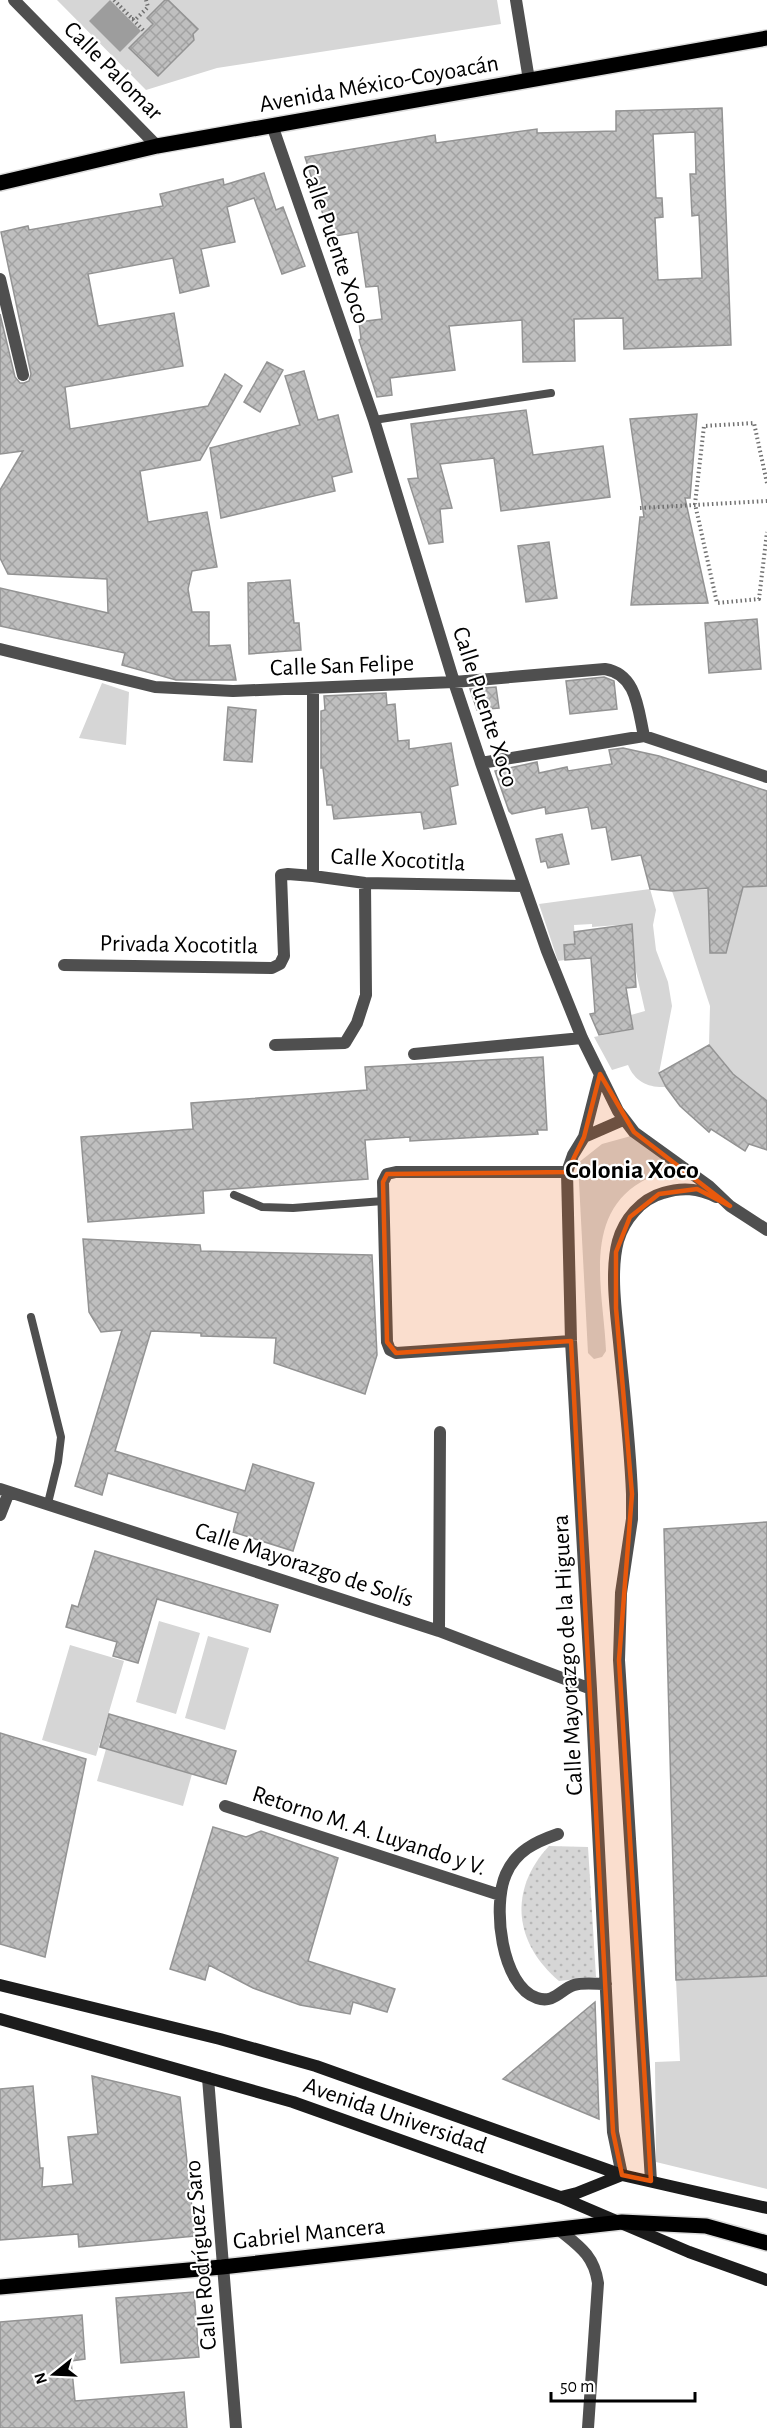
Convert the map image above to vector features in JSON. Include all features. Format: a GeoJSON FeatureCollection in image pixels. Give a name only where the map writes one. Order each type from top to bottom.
{"type":"FeatureCollection","features":[{"type":"Feature","properties":{"kind":"main road","name":"Avenida México-Coyoacán"},"geometry":{"type":"LineString","coordinates":[[0,183],[157,146],[767,38]]}},
{"type":"Feature","properties":{"kind":"main road","name":"Avenida Universidad"},"geometry":{"type":"LineString","coordinates":[[0,1985],[220,2038],[316,2066],[622,2175],[767,2208]]}},
{"type":"Feature","properties":{"kind":"main road","name":"Avenida Universidad"},"geometry":{"type":"LineString","coordinates":[[0,2019],[293,2102],[560,2197],[689,2252],[767,2280]]}},
{"type":"Feature","properties":{"kind":"main road"},"geometry":{"type":"LineString","coordinates":[[560,2197],[577,2193],[622,2175]]}},
{"type":"Feature","properties":{"kind":"main road","name":"Gabriel Mancera"},"geometry":{"type":"LineString","coordinates":[[0,2286],[222,2266],[622,2222],[706,2226],[767,2243]]}},
{"type":"Feature","properties":{"kind":"street","name":"Calle Palomar"},"geometry":{"type":"LineString","coordinates":[[14,0],[157,146]]}},
{"type":"Feature","properties":{"kind":"street"},"geometry":{"type":"LineString","coordinates":[[516,0],[529,80]]}},
{"type":"Feature","properties":{"kind":"street","name":"Calle Puente Xoco"},"geometry":{"type":"LineString","coordinates":[[272,125],[374,420],[481,763],[547,951],[582,1038],[623,1120],[634,1132],[709,1186],[730,1206],[767,1230]]}},
{"type":"Feature","properties":{"kind":"street"},"geometry":{"type":"LineString","coordinates":[[0,279],[23,375]]}},
{"type":"Feature","properties":{"kind":"street","name":"Calle San Felipe"},"geometry":{"type":"LineString","coordinates":[[0,649],[155,687],[233,691],[454,682],[613,670],[630,684],[644,735]]}},
{"type":"Feature","properties":{"kind":"street","name":"Calle Xocotitla"},"geometry":{"type":"LineString","coordinates":[[313,689],[313,876],[365,884],[524,886]]}},
{"type":"Feature","properties":{"kind":"street"},"geometry":{"type":"LineString","coordinates":[[481,763],[644,735],[767,777]]}},
{"type":"Feature","properties":{"kind":"street","name":"Privada Xocotitla"},"geometry":{"type":"LineString","coordinates":[[64,965],[272,968],[280,964],[284,956],[281,875],[313,876]]}},
{"type":"Feature","properties":{"kind":"street"},"geometry":{"type":"LineString","coordinates":[[275,1045],[345,1043],[357,1023],[366,995],[365,884]]}},
{"type":"Feature","properties":{"kind":"street"},"geometry":{"type":"LineString","coordinates":[[414,1054],[582,1038]]}},
{"type":"Feature","properties":{"kind":"street","name":"Calle Mayorazgo de la Higuera"},"geometry":{"type":"LineString","coordinates":[[600,1074],[584,1137],[573,1155],[567,1172],[571,1341],[613,2132],[622,2175]]}},
{"type":"Feature","properties":{"kind":"street"},"geometry":{"type":"LineString","coordinates":[[584,1137],[623,1120]]}},
{"type":"Feature","properties":{"kind":"street"},"geometry":{"type":"LineString","coordinates":[[567,1172],[396,1172],[387,1174],[383,1182],[383,1201],[387,1342],[390,1350],[396,1353],[571,1341]]}},
{"type":"Feature","properties":{"kind":"street"},"geometry":{"type":"LineString","coordinates":[[651,2181],[619,1660],[621,1593],[632,1519],[632,1494],[616,1308],[616,1252],[621,1234],[630,1217],[648,1200],[659,1194],[684,1188],[697,1189],[730,1206]]}},
{"type":"Feature","properties":{"kind":"street"},"geometry":{"type":"LineString","coordinates":[[440,1431],[440,1631]]}},
{"type":"Feature","properties":{"kind":"street"},"geometry":{"type":"LineString","coordinates":[[0,1515],[4,1490]]}},
{"type":"Feature","properties":{"kind":"street","name":"Calle Mayorazgo de Solís"},"geometry":{"type":"LineString","coordinates":[[4,1490],[440,1631],[591,1689]]}},
{"type":"Feature","properties":{"kind":"street","name":"Retorno M. A. Luyando y V."},"geometry":{"type":"LineString","coordinates":[[225,1806],[500,1895]]}},
{"type":"Feature","properties":{"kind":"street","name":"Retorno M. A. Luyando y V."},"geometry":{"type":"LineString","coordinates":[[558,1834],[531,1844],[520,1853],[506,1873],[500,1895],[503,1948],[523,1988],[534,1997],[545,2001],[562,1994],[574,1985],[606,1984]]}},
{"type":"Feature","properties":{"kind":"street","name":"Calle Rodríguez Saro"},"geometry":{"type":"LineString","coordinates":[[208,2078],[236,2428]]}},
{"type":"Feature","properties":{"kind":"street"},"geometry":{"type":"LineString","coordinates":[[558,2229],[591,2258],[598,2283],[588,2428]]}},
{"type":"Feature","properties":{"kind":"lane"},"geometry":{"type":"LineString","coordinates":[[374,420],[551,393]]}},
{"type":"Feature","properties":{"kind":"lane"},"geometry":{"type":"LineString","coordinates":[[234,1195],[262,1207],[293,1208],[383,1201]]}},
{"type":"Feature","properties":{"kind":"lane"},"geometry":{"type":"LineString","coordinates":[[31,1317],[61,1437],[58,1462],[48,1503]]}},
{"type":"Feature","properties":{"kind":"path"},"geometry":{"type":"LineString","coordinates":[[114,0],[145,32]]}},
{"type":"Feature","properties":{"kind":"path"},"geometry":{"type":"LineString","coordinates":[[132,19],[136,19],[148,7],[146,0]]}},
{"type":"Feature","properties":{"kind":"path"},"geometry":{"type":"LineString","coordinates":[[767,483],[754,423],[704,426],[694,504],[717,603],[759,599],[767,532]]}},
{"type":"Feature","properties":{"kind":"path"},"geometry":{"type":"LineString","coordinates":[[640,508],[767,501]]}},
{"type":"Feature","properties":{"kind":"highlighted area"},"geometry":{"type":"Polygon","coordinates":[[[600,1074],[634,1132],[730,1206],[697,1189],[659,1194],[630,1217],[616,1252],[616,1308],[632,1494],[619,1660],[651,2181],[622,2175],[613,2132],[571,1341],[396,1353],[387,1342],[383,1182],[387,1174],[567,1172],[584,1137],[600,1074]]]}},
{"type":"Feature","properties":{"kind":"shaded area"},"geometry":{"type":"Polygon","coordinates":[[[57,0],[497,0],[501,24],[217,68],[146,90],[57,0]]]}},
{"type":"Feature","properties":{"kind":"shaded area"},"geometry":{"type":"Polygon","coordinates":[[[110,0],[141,31],[120,52],[89,21],[110,0]]]}},
{"type":"Feature","properties":{"kind":"shaded area"},"geometry":{"type":"Polygon","coordinates":[[[102,683],[129,692],[126,745],[79,738],[102,683]]]}},
{"type":"Feature","properties":{"kind":"shaded area"},"geometry":{"type":"Polygon","coordinates":[[[767,886],[767,1101],[733,1074],[709,1045],[710,1006],[672,891],[767,886]]]}},
{"type":"Feature","properties":{"kind":"shaded area"},"geometry":{"type":"Polygon","coordinates":[[[650,889],[656,910],[653,925],[656,950],[668,982],[672,1006],[659,1073],[666,1087],[643,1083],[634,1076],[628,1065],[612,1070],[594,1037],[633,1029],[631,1015],[645,1011],[634,963],[632,924],[592,927],[592,924],[574,925],[575,944],[564,945],[565,960],[558,961],[539,904],[650,889]]]}},
{"type":"Feature","properties":{"kind":"shaded area"},"geometry":{"type":"Polygon","coordinates":[[[631,1136],[680,1170],[641,1182],[622,1197],[610,1215],[603,1236],[600,1259],[606,1351],[602,1357],[594,1359],[588,1353],[578,1163],[602,1144],[631,1136]]]}},
{"type":"Feature","properties":{"kind":"shaded area"},"geometry":{"type":"Polygon","coordinates":[[[159,1621],[200,1633],[176,1714],[136,1702],[159,1621]]]}},
{"type":"Feature","properties":{"kind":"shaded area"},"geometry":{"type":"Polygon","coordinates":[[[208,1636],[249,1648],[225,1730],[185,1718],[208,1636]]]}},
{"type":"Feature","properties":{"kind":"shaded area"},"geometry":{"type":"Polygon","coordinates":[[[70,1645],[124,1661],[96,1756],[42,1740],[70,1645]]]}},
{"type":"Feature","properties":{"kind":"shaded area"},"geometry":{"type":"Polygon","coordinates":[[[106,1749],[192,1774],[183,1806],[97,1781],[106,1749]]]}},
{"type":"Feature","properties":{"kind":"shaded area"},"geometry":{"type":"Polygon","coordinates":[[[549,1846],[588,1847],[596,1977],[559,1981],[544,1966],[525,1933],[522,1898],[527,1880],[549,1846]]]}},
{"type":"Feature","properties":{"kind":"shaded area"},"geometry":{"type":"Polygon","coordinates":[[[767,1976],[767,2189],[656,2162],[655,2062],[680,2061],[676,1980],[767,1976]]]}},
{"type":"Feature","properties":{"kind":"building"},"geometry":{"type":"Polygon","coordinates":[[[165,0],[168,0],[198,29],[193,34],[194,40],[158,76],[129,48],[153,24],[147,18],[165,0]]]}},
{"type":"Feature","properties":{"kind":"building"},"geometry":{"type":"Polygon","coordinates":[[[722,108],[731,345],[624,349],[623,318],[574,319],[575,361],[523,362],[522,320],[449,326],[455,370],[390,378],[392,395],[377,397],[359,340],[361,339],[359,322],[382,319],[378,286],[366,287],[358,232],[330,237],[305,157],[435,135],[436,143],[537,129],[537,133],[616,131],[616,111],[722,108]],[[695,132],[653,134],[656,198],[662,198],[663,217],[655,218],[658,280],[702,278],[699,215],[692,216],[690,174],[696,174],[695,132]]]}},
{"type":"Feature","properties":{"kind":"building"},"geometry":{"type":"Polygon","coordinates":[[[264,173],[276,210],[283,207],[305,266],[282,274],[254,198],[227,207],[235,242],[201,249],[209,286],[180,293],[173,258],[88,274],[98,326],[174,313],[183,366],[65,387],[70,429],[208,406],[225,374],[242,386],[200,460],[140,471],[148,522],[207,512],[217,567],[192,571],[188,589],[192,612],[209,612],[209,646],[230,645],[236,680],[176,680],[122,665],[125,653],[0,626],[0,588],[108,613],[107,579],[8,574],[0,558],[0,490],[23,451],[0,454],[0,314],[15,377],[20,383],[24,383],[29,381],[31,374],[1,232],[28,226],[29,230],[163,206],[160,194],[223,179],[224,185],[264,173]]]}},
{"type":"Feature","properties":{"kind":"building"},"geometry":{"type":"Polygon","coordinates":[[[267,362],[283,370],[260,412],[244,402],[267,362]]]}},
{"type":"Feature","properties":{"kind":"building"},"geometry":{"type":"Polygon","coordinates":[[[304,371],[318,420],[338,415],[352,472],[332,477],[335,491],[221,518],[210,448],[300,425],[285,376],[304,371]]]}},
{"type":"Feature","properties":{"kind":"building"},"geometry":{"type":"Polygon","coordinates":[[[526,410],[533,455],[603,446],[610,497],[501,511],[494,458],[440,464],[452,508],[440,509],[443,542],[429,544],[408,479],[418,478],[411,424],[526,410]]]}},
{"type":"Feature","properties":{"kind":"building"},"geometry":{"type":"Polygon","coordinates":[[[697,414],[690,498],[685,498],[708,603],[631,605],[640,517],[644,517],[630,419],[697,414]]]}},
{"type":"Feature","properties":{"kind":"building"},"geometry":{"type":"Polygon","coordinates":[[[549,542],[557,598],[526,602],[518,546],[549,542]]]}},
{"type":"Feature","properties":{"kind":"building"},"geometry":{"type":"Polygon","coordinates":[[[290,580],[294,623],[299,623],[301,650],[249,654],[248,583],[290,580]]]}},
{"type":"Feature","properties":{"kind":"building"},"geometry":{"type":"Polygon","coordinates":[[[757,619],[761,669],[709,673],[705,623],[757,619]]]}},
{"type":"Feature","properties":{"kind":"building"},"geometry":{"type":"Polygon","coordinates":[[[604,677],[614,681],[617,709],[570,714],[566,681],[604,677]]]}},
{"type":"Feature","properties":{"kind":"building"},"geometry":{"type":"Polygon","coordinates":[[[496,687],[499,708],[477,710],[470,689],[496,687]]]}},
{"type":"Feature","properties":{"kind":"building"},"geometry":{"type":"Polygon","coordinates":[[[386,693],[387,705],[395,704],[398,741],[409,740],[409,749],[451,743],[458,785],[450,787],[456,824],[424,829],[421,812],[334,819],[332,805],[327,805],[323,768],[321,768],[321,711],[325,710],[324,696],[386,693]]]}},
{"type":"Feature","properties":{"kind":"building"},"geometry":{"type":"Polygon","coordinates":[[[228,707],[256,710],[252,762],[224,760],[228,707]]]}},
{"type":"Feature","properties":{"kind":"building"},"geometry":{"type":"Polygon","coordinates":[[[623,748],[659,756],[767,791],[767,886],[743,887],[726,953],[710,953],[708,888],[672,891],[650,889],[641,855],[612,860],[606,827],[592,829],[588,807],[546,814],[545,807],[512,814],[509,811],[495,771],[537,762],[539,773],[567,767],[568,771],[612,764],[609,750],[623,748]]]}},
{"type":"Feature","properties":{"kind":"building"},"geometry":{"type":"Polygon","coordinates":[[[562,834],[569,864],[548,868],[546,861],[541,862],[536,839],[562,834]]]}},
{"type":"Feature","properties":{"kind":"building"},"geometry":{"type":"Polygon","coordinates":[[[632,924],[636,987],[626,988],[633,1029],[599,1035],[590,1014],[595,1013],[591,958],[565,960],[564,945],[575,944],[574,932],[632,924]]]}},
{"type":"Feature","properties":{"kind":"building"},"geometry":{"type":"Polygon","coordinates":[[[709,1045],[733,1074],[767,1101],[767,1150],[749,1144],[745,1151],[711,1129],[709,1132],[680,1106],[666,1087],[659,1073],[709,1045]]]}},
{"type":"Feature","properties":{"kind":"building"},"geometry":{"type":"Polygon","coordinates":[[[543,1057],[547,1130],[537,1130],[538,1134],[410,1141],[410,1137],[365,1140],[368,1179],[203,1191],[204,1213],[88,1222],[81,1137],[193,1129],[191,1103],[367,1090],[365,1067],[543,1057]]]}},
{"type":"Feature","properties":{"kind":"building"},"geometry":{"type":"Polygon","coordinates":[[[83,1239],[200,1245],[201,1251],[372,1255],[377,1355],[365,1394],[274,1363],[276,1338],[201,1336],[201,1333],[151,1331],[115,1451],[245,1491],[253,1464],[314,1483],[293,1551],[233,1532],[238,1513],[108,1473],[102,1495],[75,1486],[122,1330],[101,1332],[89,1312],[83,1239]]]}},
{"type":"Feature","properties":{"kind":"building"},"geometry":{"type":"Polygon","coordinates":[[[767,1522],[767,1976],[676,1980],[664,1529],[767,1522]]]}},
{"type":"Feature","properties":{"kind":"building"},"geometry":{"type":"Polygon","coordinates":[[[95,1551],[278,1605],[270,1632],[157,1599],[138,1663],[113,1656],[117,1642],[66,1627],[72,1605],[78,1607],[95,1551]]]}},
{"type":"Feature","properties":{"kind":"building"},"geometry":{"type":"Polygon","coordinates":[[[109,1714],[236,1751],[226,1784],[100,1747],[109,1714]]]}},
{"type":"Feature","properties":{"kind":"building"},"geometry":{"type":"Polygon","coordinates":[[[0,1733],[86,1759],[45,1957],[0,1944],[0,1733]]]}},
{"type":"Feature","properties":{"kind":"building"},"geometry":{"type":"Polygon","coordinates":[[[213,1827],[246,1837],[261,1831],[338,1858],[308,1961],[395,1989],[387,2012],[353,2002],[350,2014],[300,2005],[253,1988],[209,1965],[205,1980],[170,1969],[213,1827]]]}},
{"type":"Feature","properties":{"kind":"building"},"geometry":{"type":"Polygon","coordinates":[[[595,2002],[599,2119],[503,2079],[595,2002]]]}},
{"type":"Feature","properties":{"kind":"building"},"geometry":{"type":"Polygon","coordinates":[[[92,2076],[180,2097],[195,2236],[79,2247],[78,2234],[0,2240],[0,2089],[33,2086],[40,2168],[43,2168],[42,2187],[73,2184],[68,2137],[98,2134],[92,2076]]]}},
{"type":"Feature","properties":{"kind":"building"},"geometry":{"type":"Polygon","coordinates":[[[194,2292],[199,2357],[121,2363],[116,2298],[194,2292]]]}},
{"type":"Feature","properties":{"kind":"building"},"geometry":{"type":"Polygon","coordinates":[[[82,2315],[85,2359],[71,2361],[75,2401],[184,2392],[187,2428],[0,2428],[0,2322],[82,2315]]]}},
{"type":"Feature","properties":{"kind":"district","name":"Colonia Xoco"},"geometry":{"type":"Point","coordinates":[632,1170]}}]}
